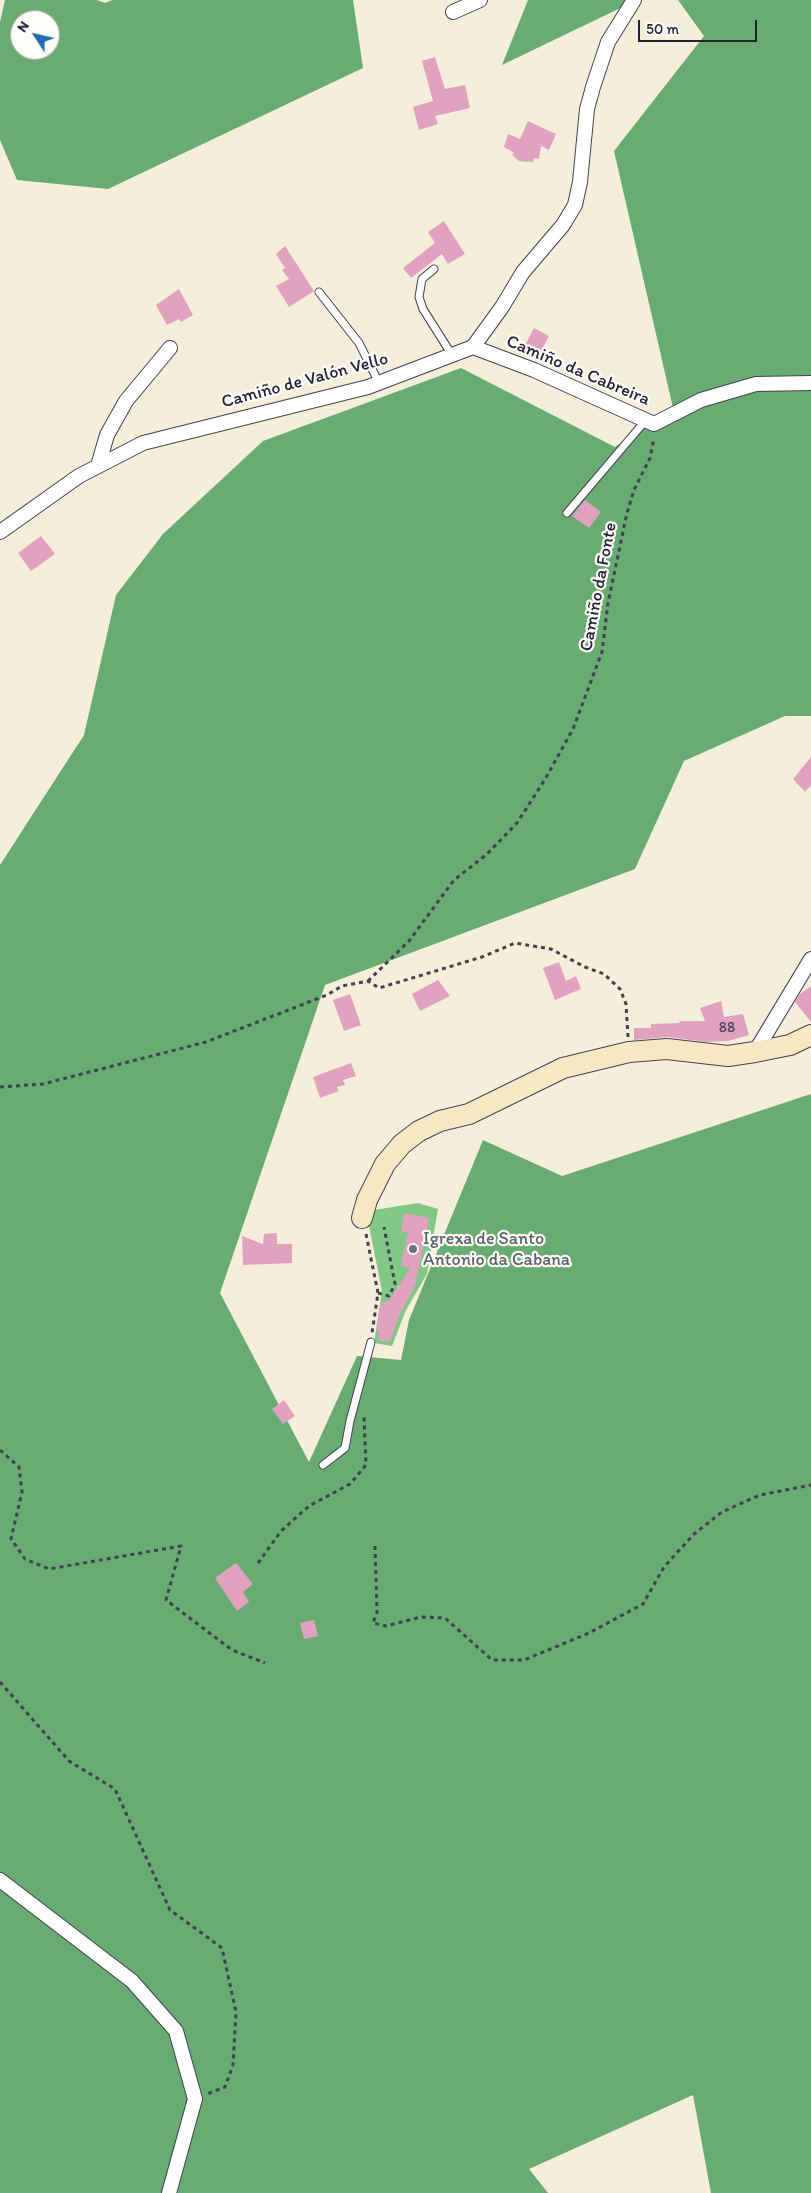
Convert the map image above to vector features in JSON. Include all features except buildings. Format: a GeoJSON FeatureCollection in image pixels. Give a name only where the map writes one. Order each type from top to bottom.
{"type":"FeatureCollection","features":[{"type":"Feature","properties":{"kind":"street"},"geometry":{"type":"LineString","coordinates":[[453,12],[480,0]]}},
{"type":"Feature","properties":{"kind":"street"},"geometry":{"type":"LineString","coordinates":[[473,347],[502,307],[523,272],[563,225],[575,204],[580,182],[587,109],[593,87],[608,42],[634,0]]}},
{"type":"Feature","properties":{"kind":"street","name":"Camiño de Valón Vello"},"geometry":{"type":"LineString","coordinates":[[0,532],[79,476],[143,444],[379,383],[473,347]]}},
{"type":"Feature","properties":{"kind":"street","name":"Camiño da Cabreira"},"geometry":{"type":"LineString","coordinates":[[473,347],[534,370],[650,422],[701,400],[756,384],[811,383]]}},
{"type":"Feature","properties":{"kind":"street"},"geometry":{"type":"LineString","coordinates":[[98,466],[107,435],[126,402],[170,348]]}},
{"type":"Feature","properties":{"kind":"street"},"geometry":{"type":"LineString","coordinates":[[755,1052],[811,959]]}},
{"type":"Feature","properties":{"kind":"street"},"geometry":{"type":"LineString","coordinates":[[362,1218],[367,1200],[385,1164],[402,1144],[419,1131],[440,1122],[469,1114],[563,1068],[629,1052],[667,1049],[728,1056],[790,1045],[811,1035]]}},
{"type":"Feature","properties":{"kind":"street"},"geometry":{"type":"LineString","coordinates":[[0,1880],[132,1981],[176,2031],[195,2099],[169,2193]]}},
{"type":"Feature","properties":{"kind":"lane"},"geometry":{"type":"LineString","coordinates":[[434,269],[422,279],[419,296],[423,309],[452,355]]}},
{"type":"Feature","properties":{"kind":"lane"},"geometry":{"type":"LineString","coordinates":[[319,292],[359,343],[379,383]]}},
{"type":"Feature","properties":{"kind":"lane"},"geometry":{"type":"LineString","coordinates":[[567,513],[650,422]]}},
{"type":"Feature","properties":{"kind":"lane"},"geometry":{"type":"LineString","coordinates":[[323,1465],[345,1448],[350,1421],[371,1342]]}},
{"type":"Feature","properties":{"kind":"path","name":"Camiño da Fonte"},"geometry":{"type":"LineString","coordinates":[[368,981],[409,941],[454,880],[486,855],[517,823],[544,781],[573,729],[602,652],[608,603],[627,513],[634,490],[650,458],[655,429],[650,422]]}},
{"type":"Feature","properties":{"kind":"path"},"geometry":{"type":"LineString","coordinates":[[0,1087],[53,1082],[206,1042],[327,995],[342,986],[368,981],[379,988],[515,944],[552,949],[585,967],[604,974],[620,989],[626,1004],[629,1052]]}},
{"type":"Feature","properties":{"kind":"path"},"geometry":{"type":"LineString","coordinates":[[362,1218],[378,1293],[388,1296],[395,1284],[384,1227]]}},
{"type":"Feature","properties":{"kind":"path"},"geometry":{"type":"LineString","coordinates":[[0,1450],[19,1467],[22,1492],[11,1539],[25,1560],[49,1569],[181,1546],[166,1600],[232,1650],[265,1663]]}},
{"type":"Feature","properties":{"kind":"path"},"geometry":{"type":"LineString","coordinates":[[376,1546],[377,1612],[373,1623],[386,1626],[421,1617],[445,1618],[492,1660],[524,1660],[589,1633],[642,1604],[664,1567],[694,1534],[722,1512],[760,1495],[811,1485]]}},
{"type":"Feature","properties":{"kind":"path"},"geometry":{"type":"LineString","coordinates":[[0,1682],[69,1761],[115,1789],[170,1910],[222,1948],[236,2012],[233,2064],[226,2087],[195,2099]]}},
{"type":"Feature","properties":{"kind":"green space"},"geometry":{"type":"Polygon","coordinates":[[[5,0],[97,0],[105,3],[112,0],[353,0],[363,68],[108,189],[17,180],[0,140],[0,22],[5,0]]]}},
{"type":"Feature","properties":{"kind":"green space"},"geometry":{"type":"Polygon","coordinates":[[[528,0],[637,0],[502,65],[528,0]]]}},
{"type":"Feature","properties":{"kind":"green space"},"geometry":{"type":"Polygon","coordinates":[[[678,0],[811,0],[811,716],[785,716],[684,761],[635,869],[325,985],[220,1293],[309,1462],[357,1356],[401,1360],[409,1320],[483,1140],[562,1176],[811,1094],[811,2193],[711,2193],[693,2095],[529,2169],[548,2193],[0,2193],[0,865],[84,735],[116,595],[163,534],[263,441],[461,368],[615,447],[673,408],[614,151],[704,36],[678,0]]]}},
{"type":"Feature","properties":{"kind":"green space"},"geometry":{"type":"Polygon","coordinates":[[[418,1203],[438,1209],[427,1274],[406,1310],[392,1346],[374,1343],[382,1291],[368,1221],[374,1210],[418,1203]]]}},
{"type":"Feature","properties":{"kind":"place","name":"Igrexa de Santo Antonio da Cabana"},"geometry":{"type":"Point","coordinates":[413,1249]}}]}
